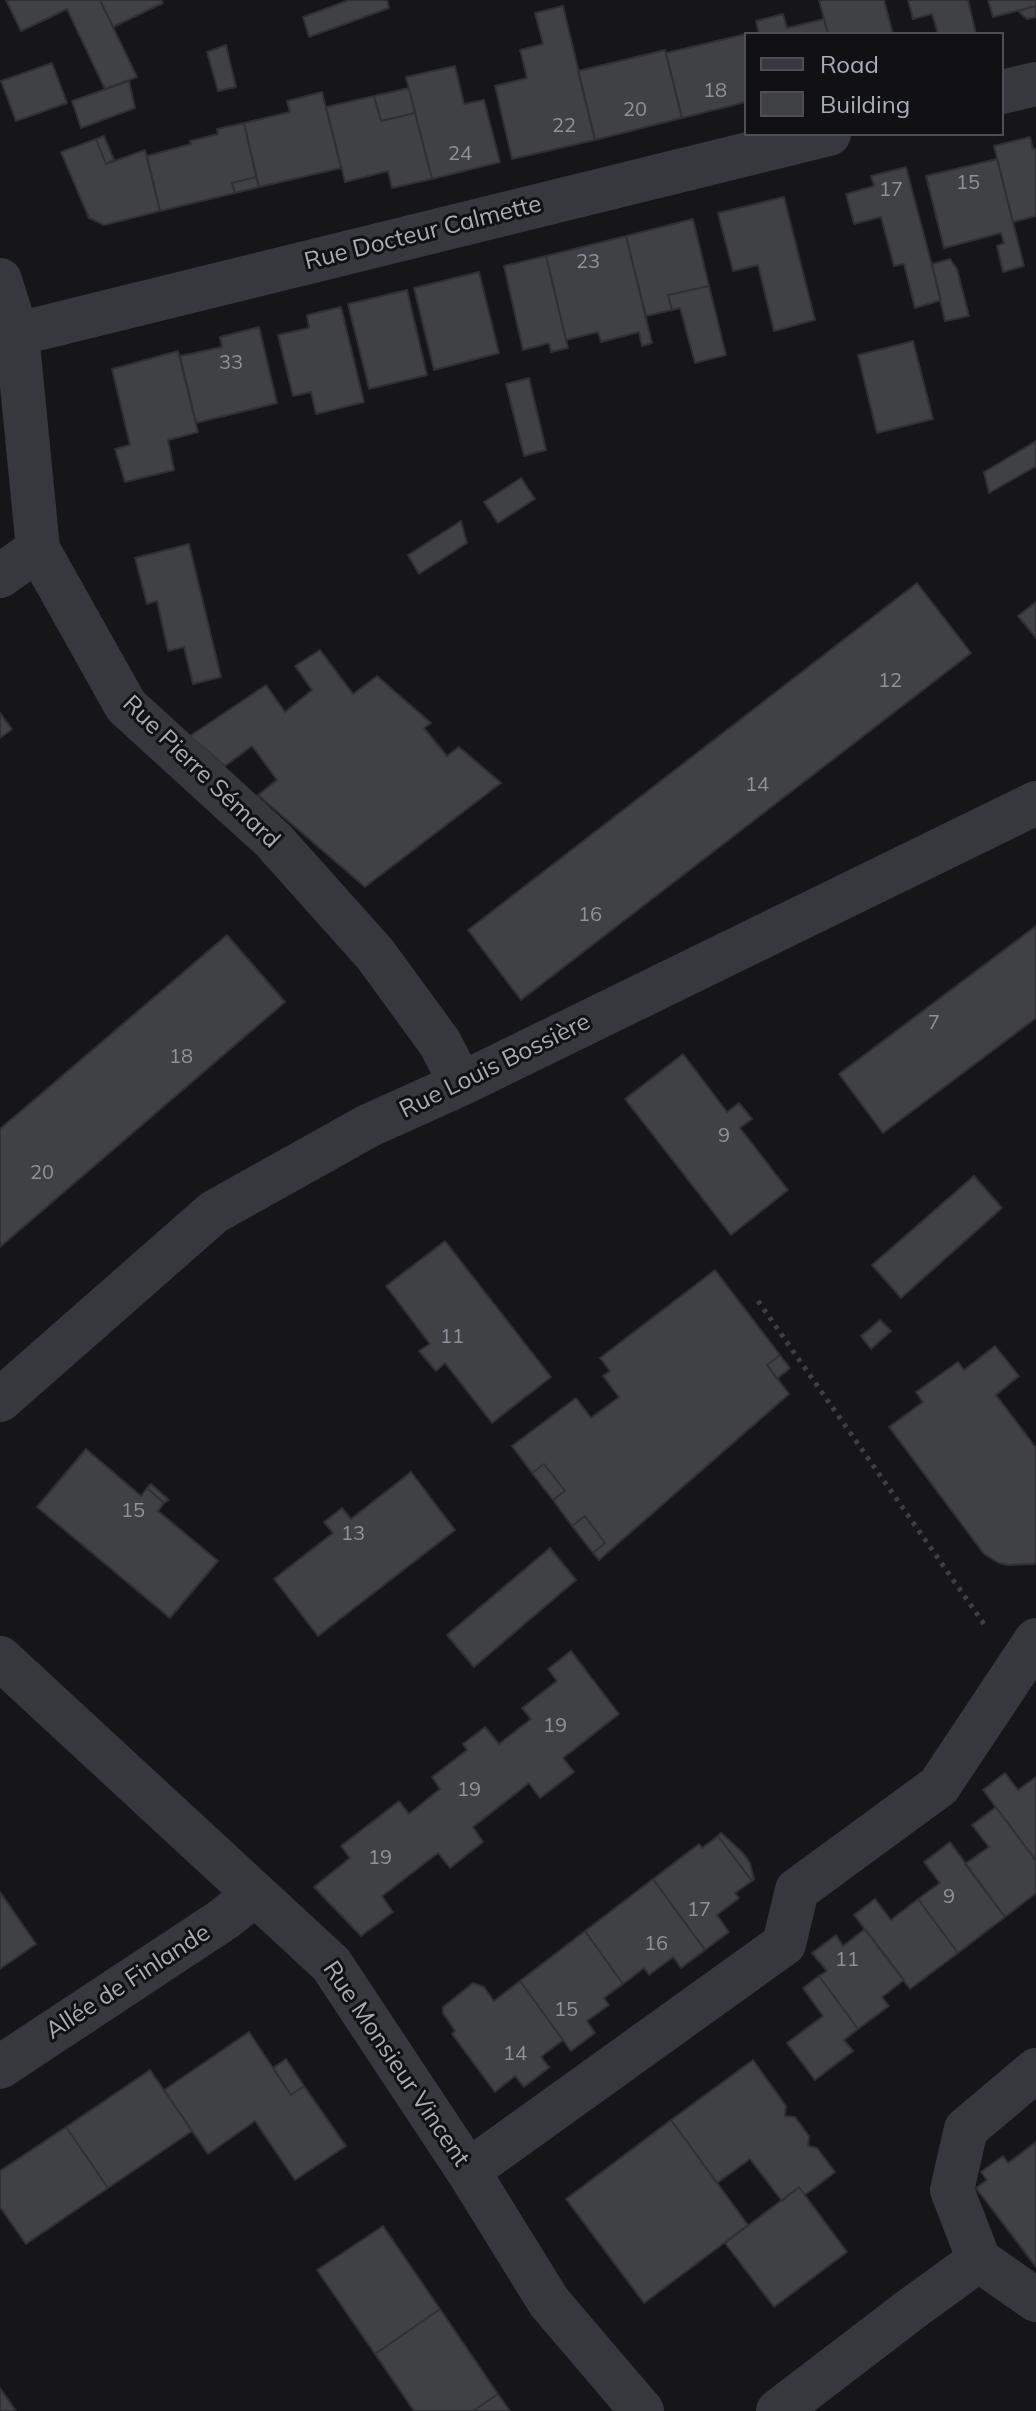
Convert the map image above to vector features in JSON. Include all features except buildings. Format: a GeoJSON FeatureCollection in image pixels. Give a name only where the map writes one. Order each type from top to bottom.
{"type":"FeatureCollection","features":[{"type":"Feature","properties":{"kind":"street"},"geometry":{"type":"LineString","coordinates":[[1004,92],[1036,84]]}},
{"type":"Feature","properties":{"kind":"street","name":"Rue Docteur Calmette"},"geometry":{"type":"LineString","coordinates":[[17,334],[821,136]]}},
{"type":"Feature","properties":{"kind":"street","name":"Rue Pierre Sémard"},"geometry":{"type":"LineString","coordinates":[[0,280],[17,334],[38,549],[126,706],[273,840],[365,943],[440,1043],[461,1084]]}},
{"type":"Feature","properties":{"kind":"street"},"geometry":{"type":"LineString","coordinates":[[0,576],[38,549]]}},
{"type":"Feature","properties":{"kind":"street","name":"Rue Louis Bossière"},"geometry":{"type":"LineString","coordinates":[[0,1400],[214,1212],[368,1126],[461,1084],[1036,803]]}},
{"type":"Feature","properties":{"kind":"street"},"geometry":{"type":"LineString","coordinates":[[468,2171],[784,1944],[797,1890],[939,1786],[1026,1656]]}},
{"type":"Feature","properties":{"kind":"street","name":"Rue Monsieur Vincent"},"geometry":{"type":"LineString","coordinates":[[0,1658],[331,1964],[468,2171],[549,2302],[642,2411]]}},
{"type":"Feature","properties":{"kind":"street","name":"Allée de Finlande"},"geometry":{"type":"LineString","coordinates":[[0,2067],[224,1919],[255,1894]]}},
{"type":"Feature","properties":{"kind":"street"},"geometry":{"type":"LineString","coordinates":[[1036,2070],[966,2129],[952,2190],[979,2260],[1036,2300]]}},
{"type":"Feature","properties":{"kind":"street"},"geometry":{"type":"LineString","coordinates":[[778,2411],[979,2260]]}},
{"type":"Feature","properties":{"kind":"path"},"geometry":{"type":"LineString","coordinates":[[758,1301],[1026,1656]]}}]}
